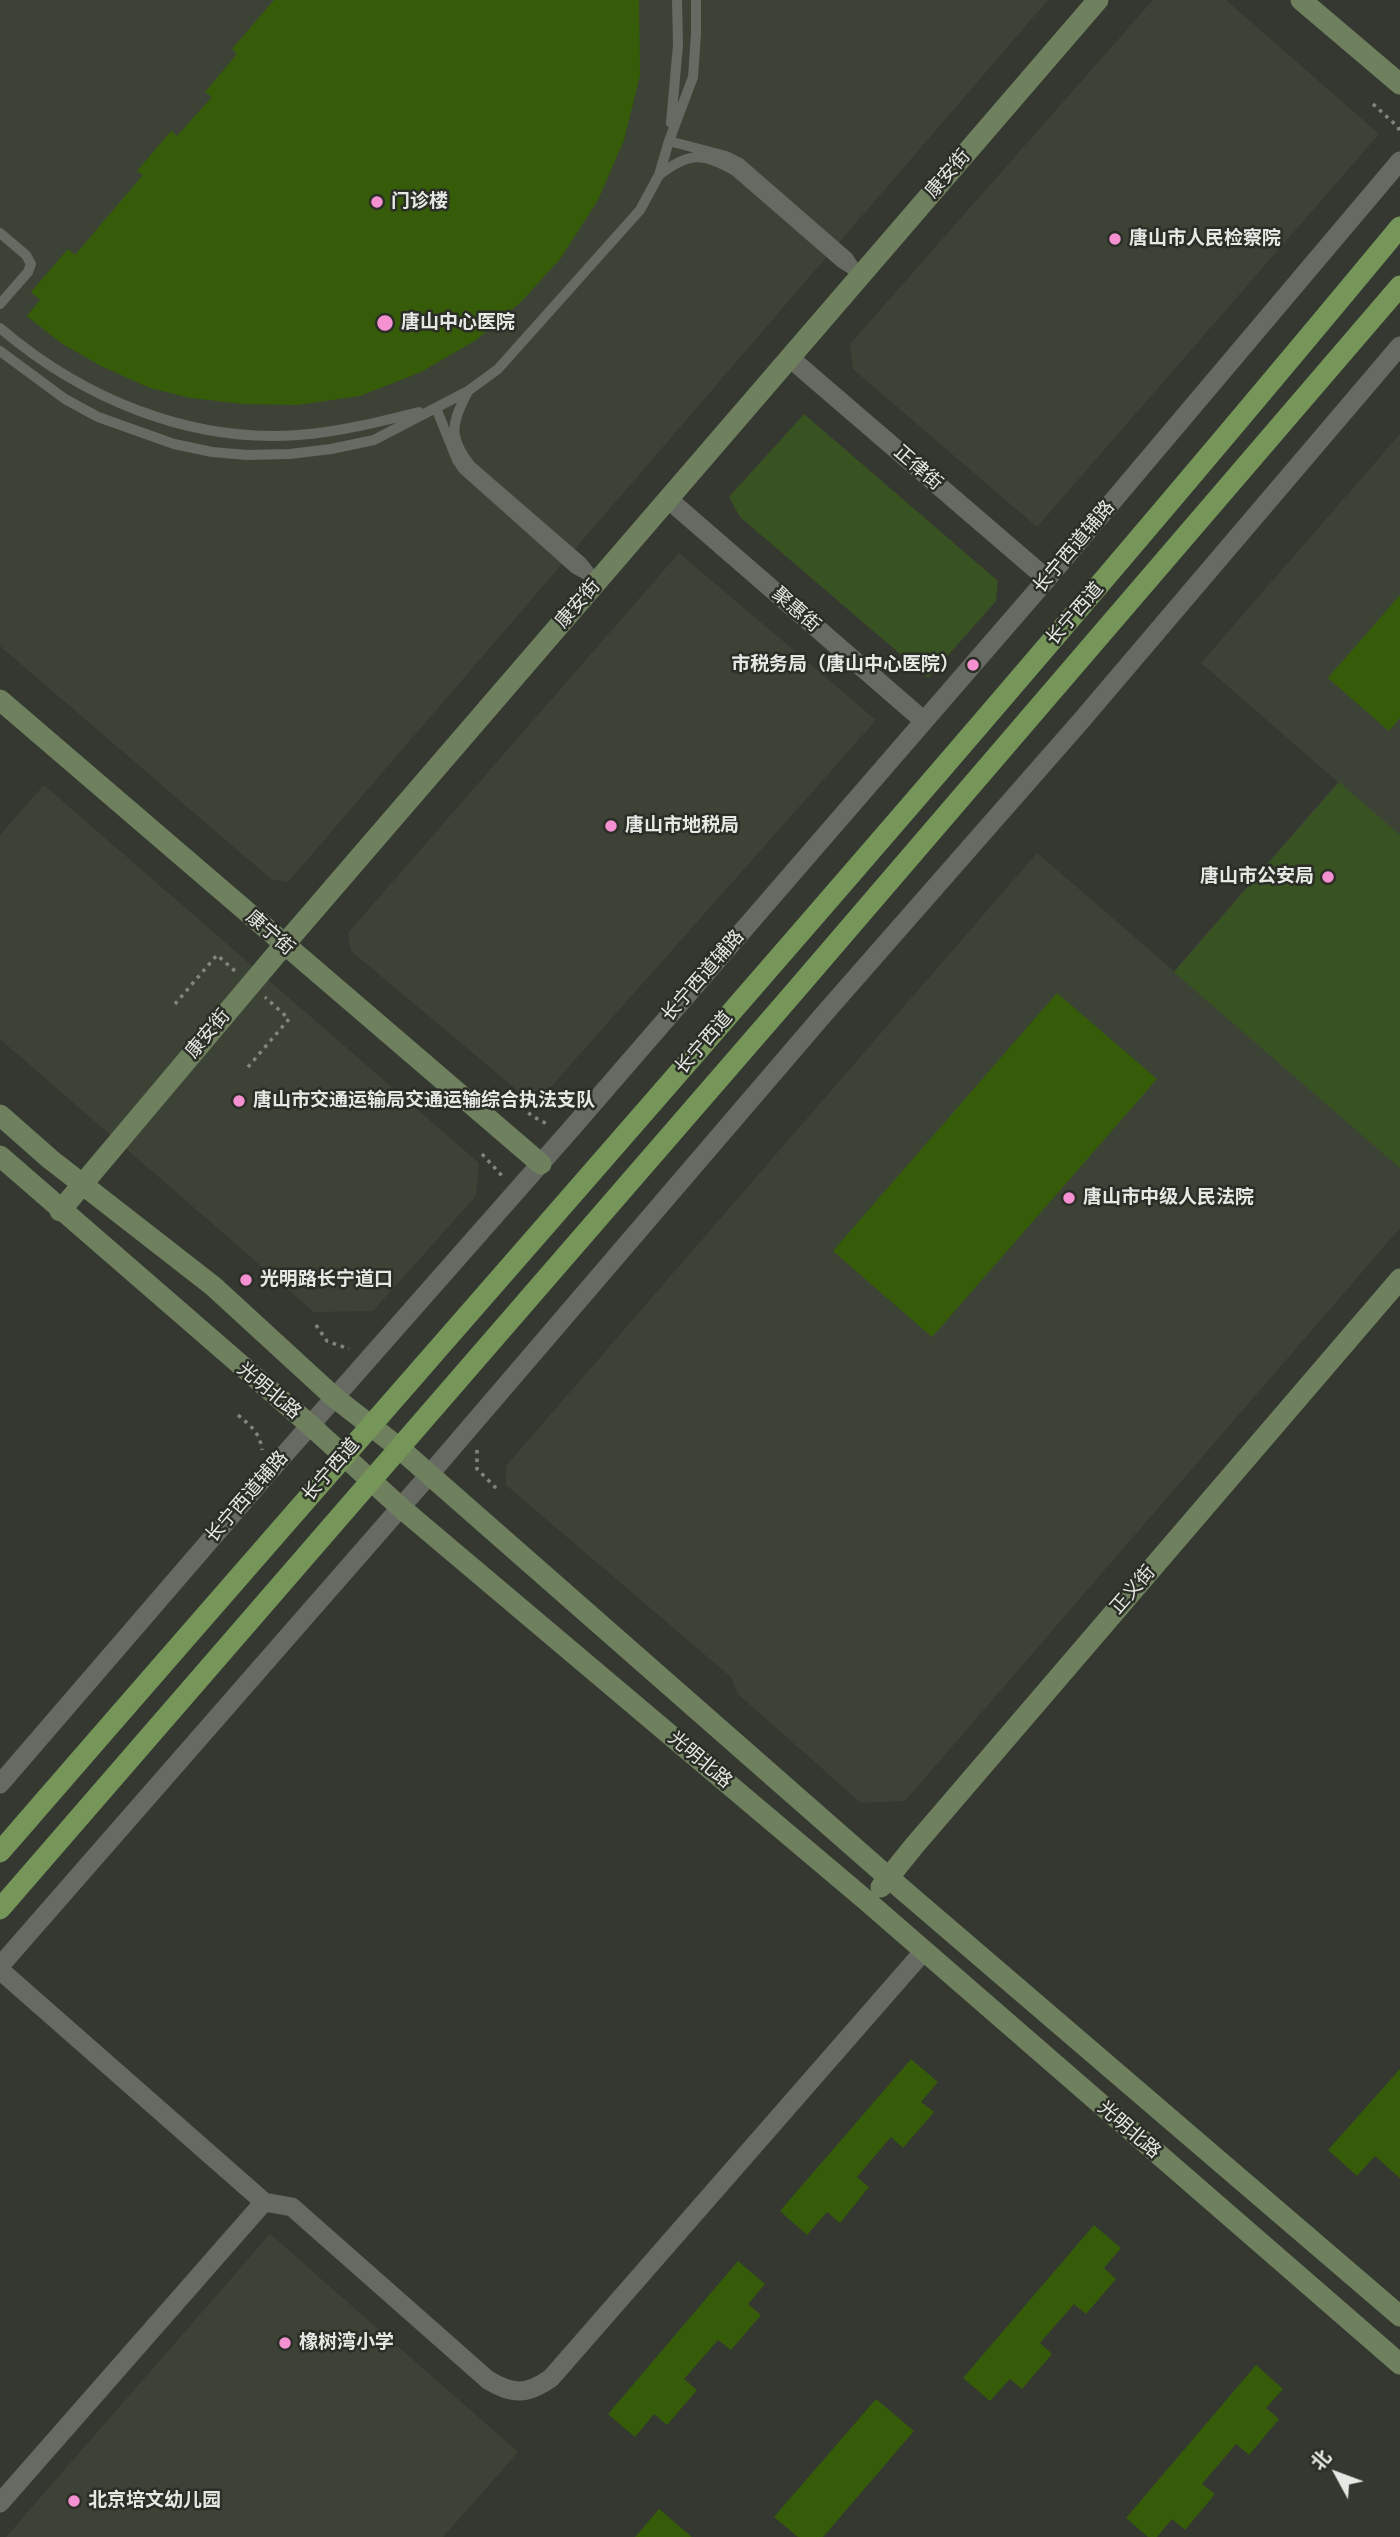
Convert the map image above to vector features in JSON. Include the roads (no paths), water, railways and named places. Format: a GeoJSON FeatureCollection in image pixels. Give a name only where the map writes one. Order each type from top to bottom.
{"type":"FeatureCollection","features":[{"type":"Feature","properties":{"kind":"main road","name":"康安街"},"geometry":{"type":"LineString","coordinates":[[60,1210],[284,945],[1098,0]]}},
{"type":"Feature","properties":{"kind":"main road"},"geometry":{"type":"LineString","coordinates":[[1301,0],[1400,84]]}},
{"type":"Feature","properties":{"kind":"main road","name":"长宁西道"},"geometry":{"type":"LineString","coordinates":[[0,1852],[826,904],[1205,462],[1400,227]]}},
{"type":"Feature","properties":{"kind":"main road","name":"长宁西道"},"geometry":{"type":"LineString","coordinates":[[0,1909],[814,969],[1400,286]]}},
{"type":"Feature","properties":{"kind":"main road","name":"康宁街"},"geometry":{"type":"LineString","coordinates":[[0,700],[541,1164]]}},
{"type":"Feature","properties":{"kind":"main road","name":"光明北路"},"geometry":{"type":"LineString","coordinates":[[0,1115],[50,1158],[213,1286],[334,1397],[398,1447],[889,1878],[1400,2316]]}},
{"type":"Feature","properties":{"kind":"main road","name":"光明北路"},"geometry":{"type":"LineString","coordinates":[[0,1156],[310,1425],[400,1507],[868,1902],[1400,2364]]}},
{"type":"Feature","properties":{"kind":"main road","name":"正义街"},"geometry":{"type":"LineString","coordinates":[[868,1902],[1400,1279]]}},
{"type":"Feature","properties":{"kind":"street","name":"长宁西道辅路"},"geometry":{"type":"LineString","coordinates":[[0,1784],[1047,579],[1400,162]]}},
{"type":"Feature","properties":{"kind":"street"},"geometry":{"type":"LineString","coordinates":[[923,1952],[551,2378],[534,2390],[506,2391],[488,2380],[292,2207],[264,2202],[0,1968],[1080,722],[1400,346]]}},
{"type":"Feature","properties":{"kind":"street","name":"正律街"},"geometry":{"type":"LineString","coordinates":[[790,358],[1047,579]]}},
{"type":"Feature","properties":{"kind":"street","name":"聚惠街"},"geometry":{"type":"LineString","coordinates":[[668,499],[924,721]]}},
{"type":"Feature","properties":{"kind":"street"},"geometry":{"type":"LineString","coordinates":[[0,2503],[264,2202]]}},
{"type":"Feature","properties":{"kind":"lane"},"geometry":{"type":"LineString","coordinates":[[669,141],[678,45],[677,0]]}},
{"type":"Feature","properties":{"kind":"lane"},"geometry":{"type":"LineString","coordinates":[[0,351],[65,399],[98,417],[174,444],[212,453],[247,455],[290,454],[373,440],[468,391],[498,369],[639,210],[659,175],[694,77],[696,0]]}},
{"type":"Feature","properties":{"kind":"lane"},"geometry":{"type":"LineString","coordinates":[[669,141],[726,156],[740,163],[848,257],[860,275]]}},
{"type":"Feature","properties":{"kind":"lane"},"geometry":{"type":"LineString","coordinates":[[659,175],[675,163],[695,155],[722,163],[735,170],[841,263],[860,275]]}},
{"type":"Feature","properties":{"kind":"lane"},"geometry":{"type":"LineString","coordinates":[[0,233],[26,255],[31,264],[28,272],[0,304]]}},
{"type":"Feature","properties":{"kind":"lane"},"geometry":{"type":"LineString","coordinates":[[0,328],[23,347],[73,380],[107,398],[183,425],[220,433],[299,435],[340,430],[436,408]]}},
{"type":"Feature","properties":{"kind":"lane"},"geometry":{"type":"LineString","coordinates":[[468,391],[456,415],[453,431],[463,456],[471,466],[582,562],[598,582]]}},
{"type":"Feature","properties":{"kind":"lane"},"geometry":{"type":"LineString","coordinates":[[436,408],[463,469],[575,569],[598,582]]}},
{"type":"Feature","properties":{"kind":"place","name":"门诊楼"},"geometry":{"type":"Point","coordinates":[377,202]}},
{"type":"Feature","properties":{"kind":"place","name":"唐山市人民检察院"},"geometry":{"type":"Point","coordinates":[1115,239]}},
{"type":"Feature","properties":{"kind":"place","name":"唐山中心医院"},"geometry":{"type":"Point","coordinates":[385,323]}},
{"type":"Feature","properties":{"kind":"place","name":"市税务局（唐山中心医院）"},"geometry":{"type":"Point","coordinates":[973,665]}},
{"type":"Feature","properties":{"kind":"place","name":"唐山市地税局"},"geometry":{"type":"Point","coordinates":[611,826]}},
{"type":"Feature","properties":{"kind":"place","name":"唐山市公安局"},"geometry":{"type":"Point","coordinates":[1328,877]}},
{"type":"Feature","properties":{"kind":"place","name":"唐山市交通运输局交通运输综合执法支队"},"geometry":{"type":"Point","coordinates":[239,1101]}},
{"type":"Feature","properties":{"kind":"place","name":"唐山市中级人民法院"},"geometry":{"type":"Point","coordinates":[1069,1198]}},
{"type":"Feature","properties":{"kind":"place","name":"光明路长宁道口"},"geometry":{"type":"Point","coordinates":[246,1280]}},
{"type":"Feature","properties":{"kind":"place","name":"橡树湾小学"},"geometry":{"type":"Point","coordinates":[285,2343]}},
{"type":"Feature","properties":{"kind":"place","name":"北京培文幼儿园"},"geometry":{"type":"Point","coordinates":[74,2501]}}]}
